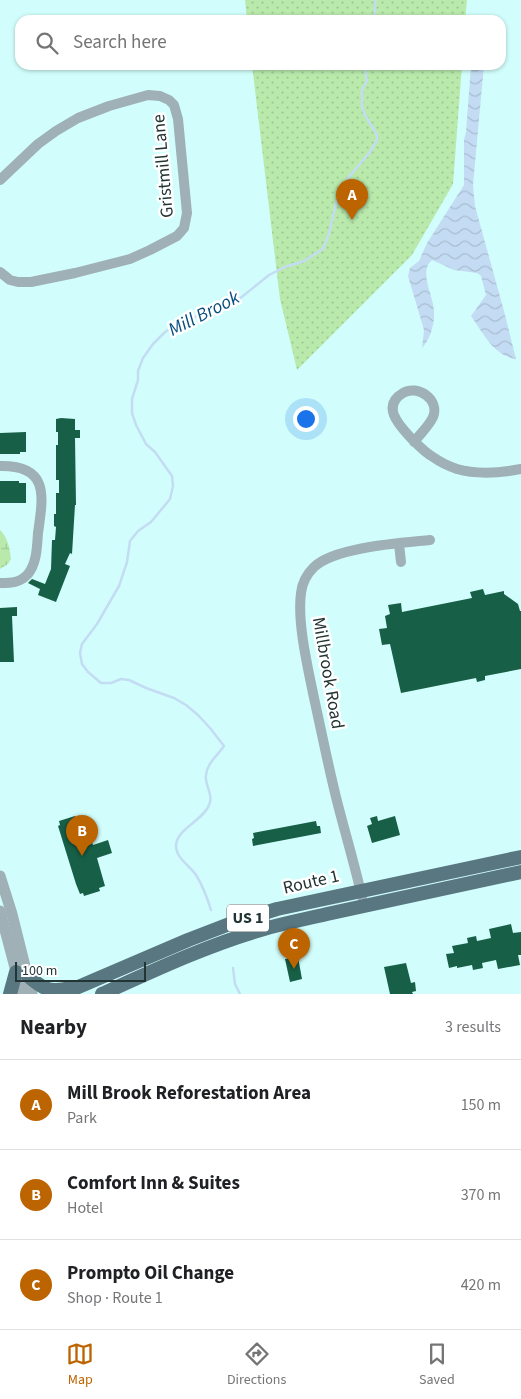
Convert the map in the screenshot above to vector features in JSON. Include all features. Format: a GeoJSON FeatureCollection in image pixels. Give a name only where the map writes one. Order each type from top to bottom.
{"type":"FeatureCollection","features":[{"type":"Feature","properties":{"kind":"main road","name":"Route 1"},"geometry":{"type":"LineString","coordinates":[[62,994],[188,940],[232,923],[277,909],[521,857]]}},
{"type":"Feature","properties":{"kind":"main road","name":"Route 1"},"geometry":{"type":"LineString","coordinates":[[102,994],[163,966],[235,938],[294,920],[521,872]]}},
{"type":"Feature","properties":{"kind":"main road"},"geometry":{"type":"LineString","coordinates":[[10,994],[22,974],[47,990],[78,987]]}},
{"type":"Feature","properties":{"kind":"street","name":"Gristmill Lane"},"geometry":{"type":"LineString","coordinates":[[0,180],[43,140],[78,118],[109,106],[148,95],[160,96],[169,100],[174,105],[178,119],[187,213],[184,228],[177,236],[136,256],[66,275],[24,283],[2,277]]}},
{"type":"Feature","properties":{"kind":"street"},"geometry":{"type":"LineString","coordinates":[[414,442],[432,419],[434,410],[433,404],[427,396],[415,390],[405,392],[399,396],[394,404],[393,411],[396,421],[414,442],[431,457],[456,468],[484,473],[521,469]]}},
{"type":"Feature","properties":{"kind":"street"},"geometry":{"type":"LineString","coordinates":[[0,466],[15,466],[28,471],[39,483],[42,499],[36,553],[32,569],[17,582],[0,583]]}},
{"type":"Feature","properties":{"kind":"street","name":"Millbrook Road"},"geometry":{"type":"LineString","coordinates":[[364,905],[336,799],[309,675],[301,623],[300,595],[308,574],[314,566],[327,558],[355,550],[430,540]]}},
{"type":"Feature","properties":{"kind":"street"},"geometry":{"type":"LineString","coordinates":[[399,544],[401,562]]}},
{"type":"Feature","properties":{"kind":"street"},"geometry":{"type":"LineString","coordinates":[[0,876],[12,914],[22,974],[22,994]]}},
{"type":"Feature","properties":{"kind":"street"},"geometry":{"type":"LineString","coordinates":[[0,912],[22,974],[32,994]]}},
{"type":"Feature","properties":{"kind":"green space"},"geometry":{"type":"Polygon","coordinates":[[[245,0],[467,0],[466,15],[246,15],[245,0]]]}},
{"type":"Feature","properties":{"kind":"green space"},"geometry":{"type":"Polygon","coordinates":[[[253,70],[462,70],[453,184],[412,255],[297,370],[280,299],[253,70]]]}},
{"type":"Feature","properties":{"kind":"green space"},"geometry":{"type":"Polygon","coordinates":[[[0,530],[7,540],[11,559],[8,564],[0,569],[0,530]]]}},
{"type":"Feature","properties":{"kind":"water"},"geometry":{"type":"Polygon","coordinates":[[[471,70],[484,70],[473,185],[475,206],[516,359],[508,357],[495,349],[471,316],[486,295],[481,276],[477,273],[454,270],[432,260],[426,271],[426,278],[433,306],[434,321],[430,336],[422,348],[424,330],[408,276],[410,268],[419,261],[427,243],[464,185],[464,140],[471,70]]]}},
{"type":"Feature","properties":{"kind":"building"},"geometry":{"type":"Polygon","coordinates":[[[56,419],[75,419],[75,430],[80,430],[80,438],[75,438],[76,505],[72,554],[70,553],[65,564],[70,566],[56,602],[38,595],[40,589],[28,583],[32,579],[45,584],[51,569],[52,540],[55,540],[56,527],[54,526],[54,514],[56,514],[56,493],[59,493],[59,480],[56,480],[58,432],[56,432],[56,419]]]}},
{"type":"Feature","properties":{"kind":"building"},"geometry":{"type":"Polygon","coordinates":[[[26,432],[26,452],[20,452],[20,454],[0,454],[0,433],[26,432]]]}},
{"type":"Feature","properties":{"kind":"building"},"geometry":{"type":"Polygon","coordinates":[[[0,481],[26,483],[26,503],[0,503],[0,481]]]}},
{"type":"Feature","properties":{"kind":"building"},"geometry":{"type":"Polygon","coordinates":[[[483,589],[485,595],[504,591],[504,594],[518,604],[521,611],[521,669],[485,676],[485,680],[477,682],[476,678],[401,693],[390,644],[382,645],[379,629],[387,628],[385,616],[390,614],[388,605],[401,603],[402,612],[472,598],[470,592],[483,589]]]}},
{"type":"Feature","properties":{"kind":"building"},"geometry":{"type":"Polygon","coordinates":[[[17,607],[17,616],[12,616],[14,662],[0,662],[0,608],[17,607]]]}},
{"type":"Feature","properties":{"kind":"building"},"geometry":{"type":"Polygon","coordinates":[[[75,816],[77,820],[83,818],[93,845],[108,840],[112,853],[97,858],[105,886],[99,888],[100,891],[84,896],[83,893],[80,894],[76,884],[58,826],[60,825],[59,821],[75,816]]]}},
{"type":"Feature","properties":{"kind":"building"},"geometry":{"type":"Polygon","coordinates":[[[377,816],[378,821],[395,816],[400,835],[372,843],[367,826],[372,824],[370,818],[377,816]]]}},
{"type":"Feature","properties":{"kind":"building"},"geometry":{"type":"Polygon","coordinates":[[[316,821],[317,826],[320,826],[321,833],[253,846],[253,833],[316,821]]]}},
{"type":"Feature","properties":{"kind":"building"},"geometry":{"type":"Polygon","coordinates":[[[511,924],[513,933],[521,932],[521,955],[518,955],[520,965],[498,969],[496,960],[482,963],[483,968],[473,970],[472,965],[449,968],[446,954],[454,953],[452,946],[468,943],[467,938],[476,936],[477,941],[491,938],[489,929],[511,924]]]}},
{"type":"Feature","properties":{"kind":"building"},"geometry":{"type":"Polygon","coordinates":[[[298,957],[302,979],[290,982],[285,959],[298,957]]]}},
{"type":"Feature","properties":{"kind":"building"},"geometry":{"type":"Polygon","coordinates":[[[406,963],[411,983],[415,982],[416,991],[412,992],[413,994],[390,994],[384,967],[406,963]]]}},
{"type":"Feature","properties":{"kind":"waterway","name":"Mill Brook"},"geometry":{"type":"LineString","coordinates":[[374,15],[375,0]]}},
{"type":"Feature","properties":{"kind":"waterway","name":"Mill Brook"},"geometry":{"type":"LineString","coordinates":[[211,910],[198,879],[178,854],[176,846],[180,835],[202,815],[209,805],[207,771],[224,746],[198,715],[186,705],[174,698],[129,680],[121,679],[111,683],[101,683],[82,664],[80,653],[82,644],[97,624],[119,586],[127,562],[130,541],[138,531],[151,522],[170,499],[173,486],[172,476],[155,452],[146,444],[132,413],[132,399],[143,358],[165,332],[185,320],[238,300],[269,275],[304,261],[323,249],[341,191],[348,178],[370,152],[377,140],[377,135],[362,107],[362,90],[367,81],[365,70]]}},
{"type":"Feature","properties":{"kind":"waterway","name":"Mill Brook"},"geometry":{"type":"LineString","coordinates":[[233,968],[235,984],[240,994]]}},
{"type":"Feature","properties":{"kind":"place","name":"Mill Brook Reforestation Area"},"geometry":{"type":"Point","coordinates":[352,220]}},
{"type":"Feature","properties":{"kind":"place","name":"Comfort Inn & Suites"},"geometry":{"type":"Point","coordinates":[82,856]}},
{"type":"Feature","properties":{"kind":"place","name":"Prompto Oil Change"},"geometry":{"type":"Point","coordinates":[294,969]}}]}
